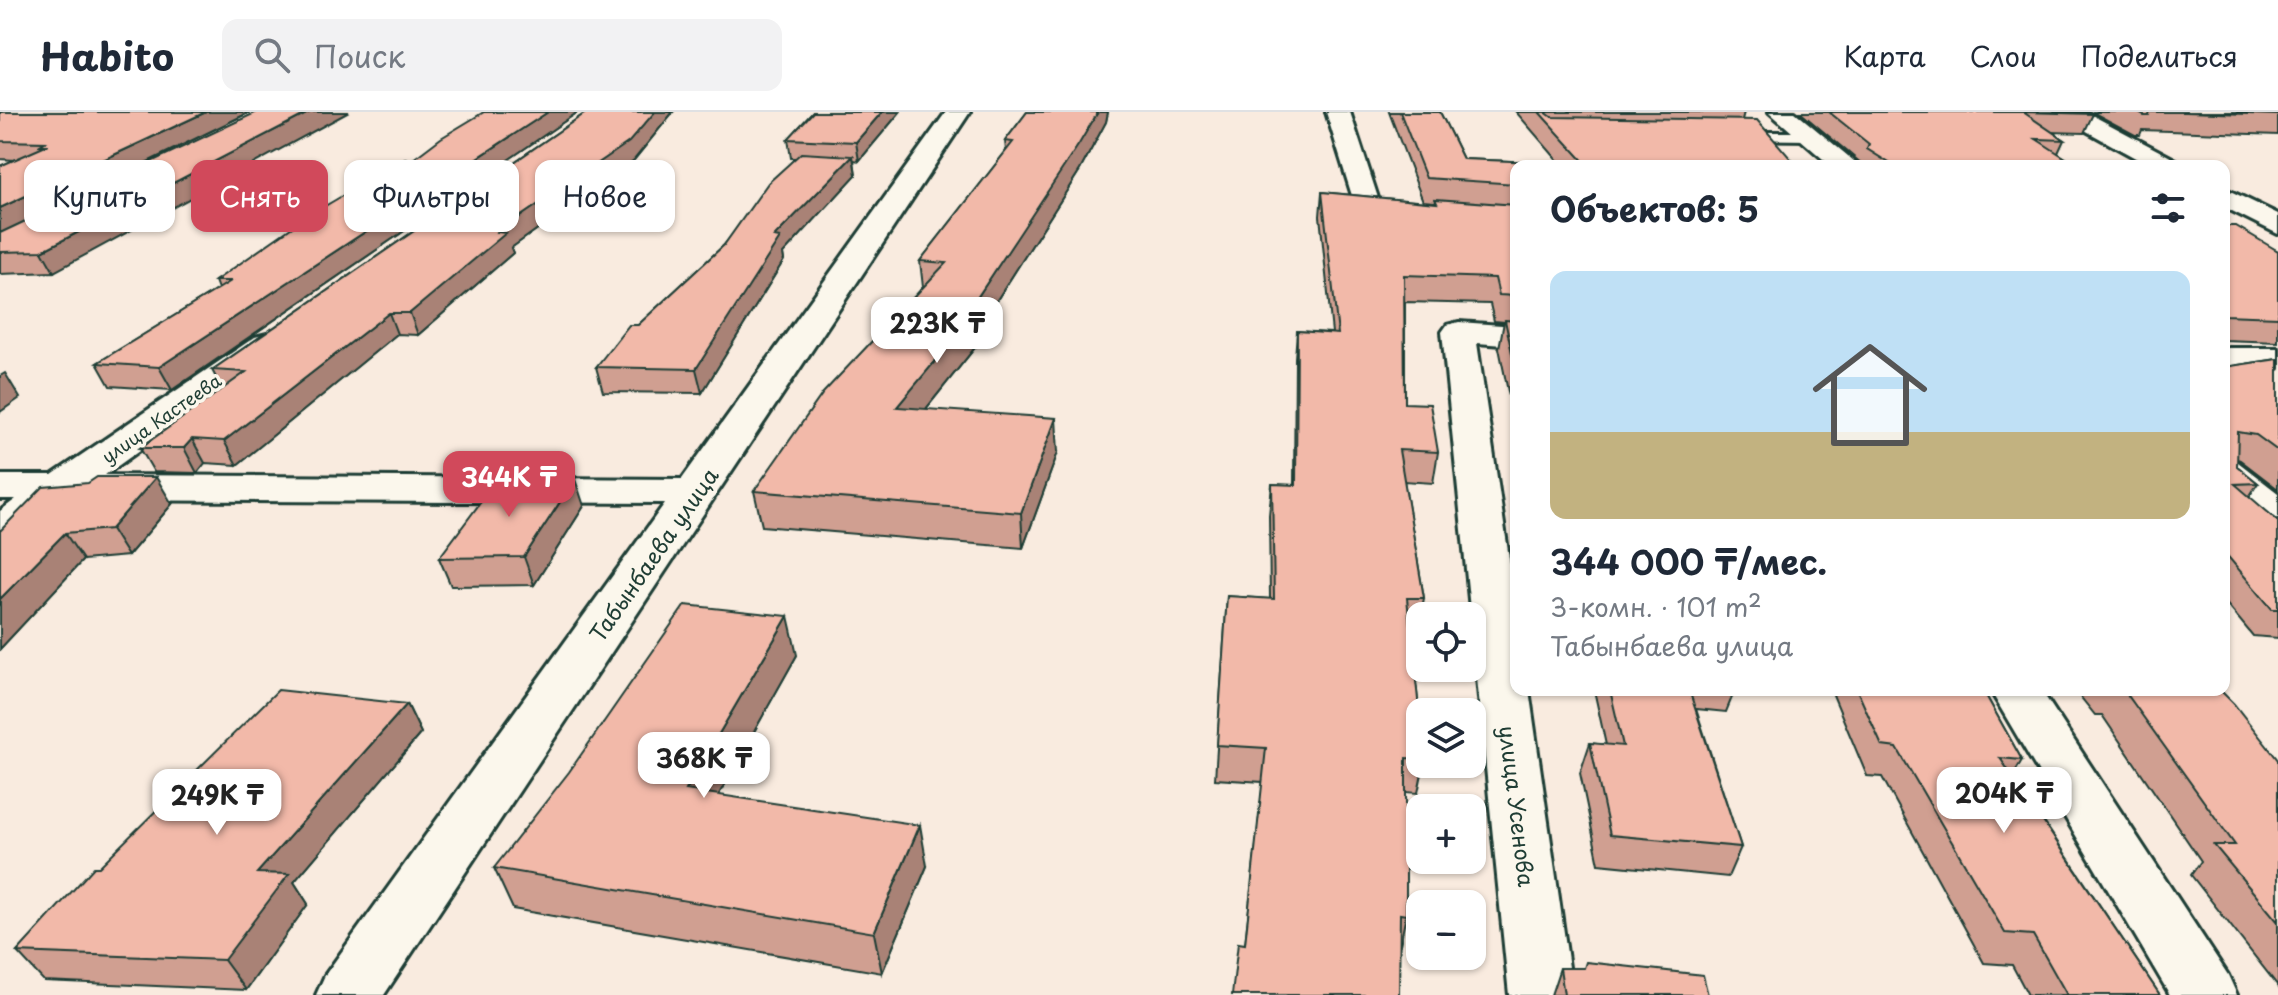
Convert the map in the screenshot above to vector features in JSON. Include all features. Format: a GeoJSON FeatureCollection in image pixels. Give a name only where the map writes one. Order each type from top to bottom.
{"type":"FeatureCollection","features":[{"type":"Feature","properties":{"kind":"street","name":"Табынбаева улица"},"geometry":{"type":"LineString","coordinates":[[348,995],[958,112]]}},
{"type":"Feature","properties":{"kind":"street"},"geometry":{"type":"LineString","coordinates":[[1338,112],[1368,209],[1510,219]]}},
{"type":"Feature","properties":{"kind":"street"},"geometry":{"type":"LineString","coordinates":[[1781,112],[1840,160]]}},
{"type":"Feature","properties":{"kind":"street"},"geometry":{"type":"LineString","coordinates":[[2069,112],[2158,160]]}},
{"type":"Feature","properties":{"kind":"street"},"geometry":{"type":"LineString","coordinates":[[2230,199],[2278,225]]}},
{"type":"Feature","properties":{"kind":"street","name":"улица Кастеева"},"geometry":{"type":"LineString","coordinates":[[0,530],[297,323]]}},
{"type":"Feature","properties":{"kind":"street","name":"улица Усенова"},"geometry":{"type":"LineString","coordinates":[[1510,336],[1459,332],[1541,995]]}},
{"type":"Feature","properties":{"kind":"street"},"geometry":{"type":"LineString","coordinates":[[2230,358],[2278,358]]}},
{"type":"Feature","properties":{"kind":"street"},"geometry":{"type":"LineString","coordinates":[[2230,476],[2278,514]]}},
{"type":"Feature","properties":{"kind":"street"},"geometry":{"type":"LineString","coordinates":[[0,487],[697,491]]}},
{"type":"Feature","properties":{"kind":"street"},"geometry":{"type":"LineString","coordinates":[[2019,696],[2205,995]]}},
{"type":"Feature","properties":{"kind":"lane"},"geometry":{"type":"LineString","coordinates":[[1733,135],[1811,136]]}},
{"type":"Feature","properties":{"kind":"building"},"geometry":{"type":"Polygon","coordinates":[[[0,112],[206,112],[103,160],[24,160],[24,197],[0,208],[0,166],[48,145],[40,145],[45,142],[0,141],[0,112]]]}},
{"type":"Feature","properties":{"kind":"building"},"geometry":{"type":"Polygon","coordinates":[[[257,112],[310,112],[217,160],[191,160],[191,174],[175,182],[175,160],[155,160],[257,112]]]}},
{"type":"Feature","properties":{"kind":"building"},"geometry":{"type":"Polygon","coordinates":[[[484,112],[548,112],[475,160],[412,160],[484,112]]]}},
{"type":"Feature","properties":{"kind":"building"},"geometry":{"type":"Polygon","coordinates":[[[587,112],[655,112],[629,142],[603,160],[535,160],[535,207],[519,218],[517,160],[587,112]]]}},
{"type":"Feature","properties":{"kind":"building"},"geometry":{"type":"Polygon","coordinates":[[[813,112],[882,112],[856,142],[788,139],[813,112]]]}},
{"type":"Feature","properties":{"kind":"building"},"geometry":{"type":"Polygon","coordinates":[[[1027,112],[1098,112],[977,298],[987,299],[897,407],[1056,418],[1021,513],[754,491],[823,393],[946,263],[920,261],[1013,142],[1005,141],[1027,112]]]}},
{"type":"Feature","properties":{"kind":"building"},"geometry":{"type":"Polygon","coordinates":[[[1400,112],[1440,112],[1463,159],[1510,161],[1510,184],[1426,178],[1400,112]]]}},
{"type":"Feature","properties":{"kind":"building"},"geometry":{"type":"Polygon","coordinates":[[[1539,112],[1552,117],[1757,120],[1792,160],[1582,160],[1539,112]]]}},
{"type":"Feature","properties":{"kind":"building"},"geometry":{"type":"Polygon","coordinates":[[[1829,112],[2023,112],[2064,140],[2036,139],[2069,160],[1884,160],[1867,149],[1869,144],[1829,112]]]}},
{"type":"Feature","properties":{"kind":"building"},"geometry":{"type":"Polygon","coordinates":[[[2023,112],[2089,112],[2093,114],[2023,112]]]}},
{"type":"Feature","properties":{"kind":"building"},"geometry":{"type":"Polygon","coordinates":[[[2185,112],[2278,112],[2278,115],[2185,112]]]}},
{"type":"Feature","properties":{"kind":"building"},"geometry":{"type":"Polygon","coordinates":[[[801,153],[853,156],[774,237],[780,238],[696,369],[596,367],[629,325],[638,325],[724,245],[768,183],[801,153]]]}},
{"type":"Feature","properties":{"kind":"building"},"geometry":{"type":"Polygon","coordinates":[[[1322,192],[1437,203],[1435,199],[1510,205],[1510,296],[1499,295],[1495,278],[1404,275],[1405,403],[1430,404],[1438,452],[1399,450],[1424,598],[1407,598],[1406,602],[1406,682],[1416,682],[1418,698],[1406,698],[1406,915],[1400,914],[1399,995],[1232,995],[1238,943],[1245,944],[1266,748],[1217,745],[1227,596],[1274,599],[1272,484],[1296,485],[1297,331],[1338,334],[1322,192]]]}},
{"type":"Feature","properties":{"kind":"building"},"geometry":{"type":"Polygon","coordinates":[[[344,195],[344,232],[365,232],[159,367],[97,363],[231,281],[215,281],[285,232],[328,232],[328,204],[344,195]]]}},
{"type":"Feature","properties":{"kind":"building"},"geometry":{"type":"Polygon","coordinates":[[[24,222],[24,232],[79,232],[42,251],[0,252],[0,233],[24,222]]]}},
{"type":"Feature","properties":{"kind":"building"},"geometry":{"type":"Polygon","coordinates":[[[2230,226],[2236,226],[2278,251],[2278,317],[2230,315],[2230,226]]]}},
{"type":"Feature","properties":{"kind":"building"},"geometry":{"type":"Polygon","coordinates":[[[413,232],[506,233],[410,313],[389,313],[224,441],[192,439],[184,448],[140,448],[246,372],[212,370],[413,232]]]}},
{"type":"Feature","properties":{"kind":"building"},"geometry":{"type":"Polygon","coordinates":[[[1505,320],[1510,320],[1510,344],[1505,320]]]}},
{"type":"Feature","properties":{"kind":"building"},"geometry":{"type":"Polygon","coordinates":[[[2278,359],[2278,451],[2256,435],[2238,432],[2237,466],[2258,483],[2235,484],[2278,521],[2278,609],[2272,609],[2230,559],[2230,366],[2278,359]]]}},
{"type":"Feature","properties":{"kind":"building"},"geometry":{"type":"Polygon","coordinates":[[[97,477],[156,477],[111,529],[65,533],[0,599],[0,531],[43,487],[88,483],[97,477]]]}},
{"type":"Feature","properties":{"kind":"building"},"geometry":{"type":"Polygon","coordinates":[[[498,479],[575,479],[524,557],[439,558],[498,479]]]}},
{"type":"Feature","properties":{"kind":"building"},"geometry":{"type":"Polygon","coordinates":[[[685,605],[788,616],[686,790],[920,825],[874,933],[494,868],[569,772],[685,605]]]}},
{"type":"Feature","properties":{"kind":"building"},"geometry":{"type":"Polygon","coordinates":[[[278,690],[407,704],[257,873],[289,874],[224,960],[17,952],[94,867],[99,867],[278,690]]]}},
{"type":"Feature","properties":{"kind":"building"},"geometry":{"type":"Polygon","coordinates":[[[1611,696],[1691,696],[1741,847],[1610,835],[1590,743],[1623,746],[1611,696]]]}},
{"type":"Feature","properties":{"kind":"building"},"geometry":{"type":"Polygon","coordinates":[[[1860,696],[1986,696],[2022,760],[2000,758],[2160,995],[2067,995],[2033,935],[2005,933],[1897,748],[1882,746],[1860,696]]]}},
{"type":"Feature","properties":{"kind":"building"},"geometry":{"type":"Polygon","coordinates":[[[2128,696],[2226,696],[2278,760],[2278,922],[2214,845],[2235,845],[2128,696]]]}},
{"type":"Feature","properties":{"kind":"building"},"geometry":{"type":"Polygon","coordinates":[[[1586,962],[1703,975],[1708,995],[1564,995],[1560,968],[1584,968],[1586,962]]]}}]}
